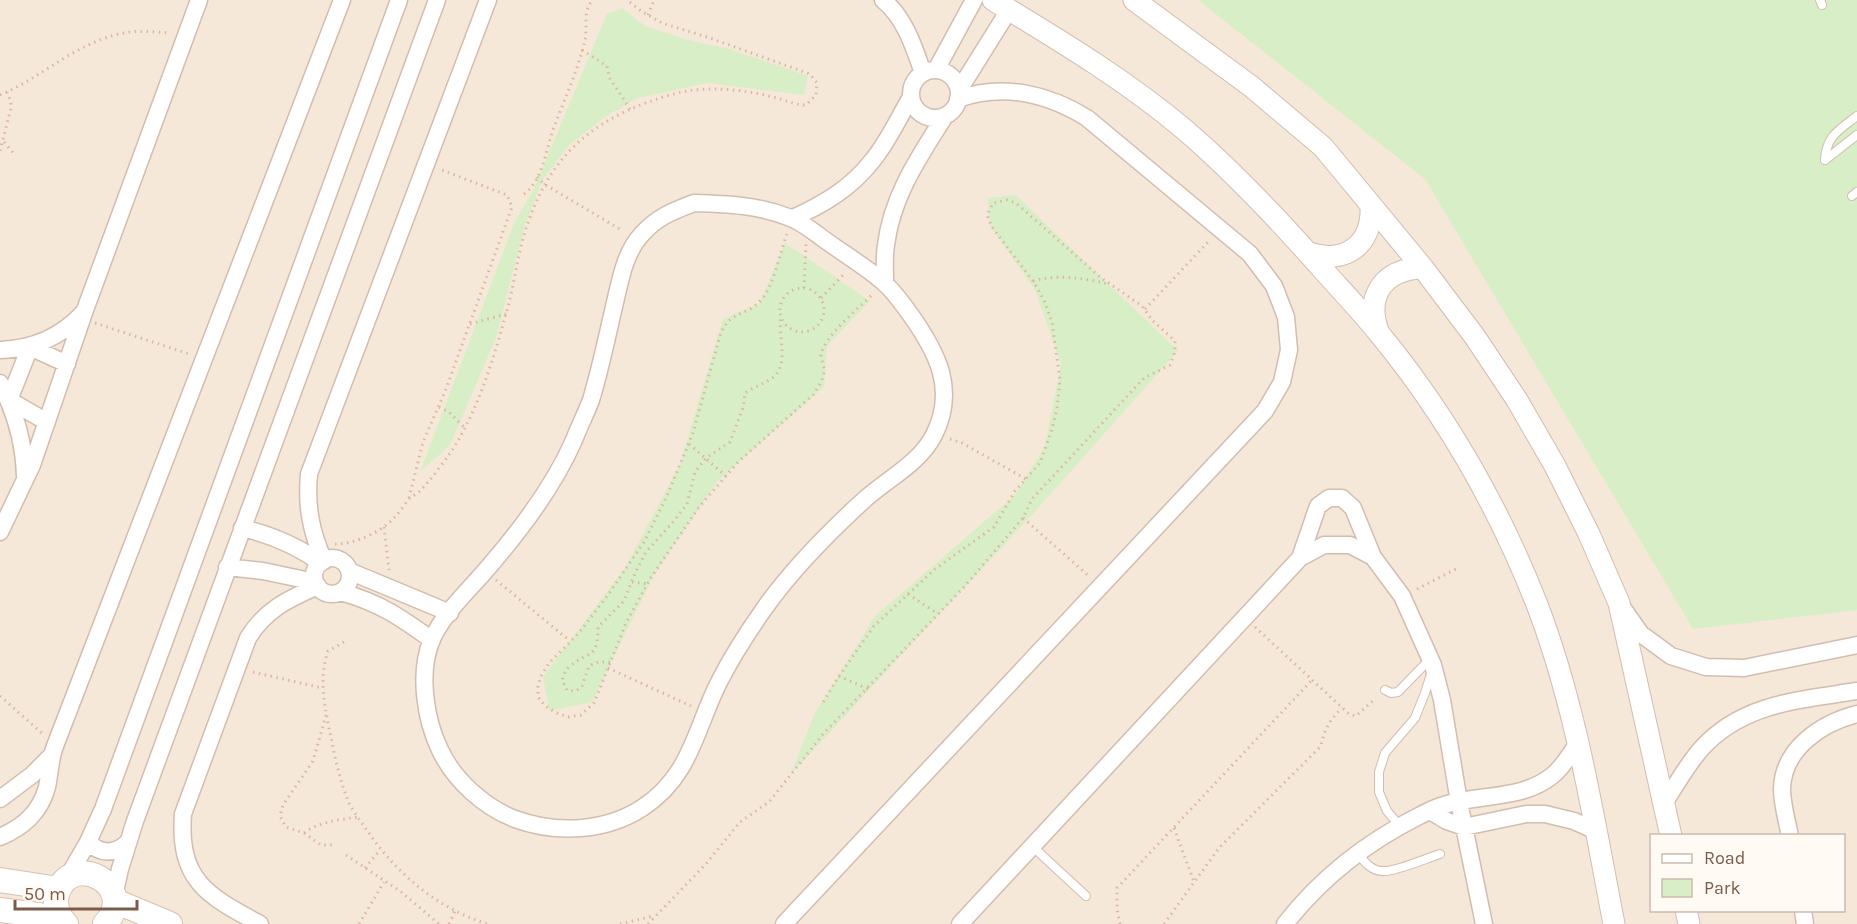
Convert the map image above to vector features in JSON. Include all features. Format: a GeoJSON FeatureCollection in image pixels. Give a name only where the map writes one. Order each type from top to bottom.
{"type":"FeatureCollection","features":[{"type":"Feature","properties":{"kind":"main road"},"geometry":{"type":"LineString","coordinates":[[63,921],[57,909],[56,898],[63,884],[74,875],[90,873],[106,881],[114,898],[114,910],[105,924]]}},
{"type":"Feature","properties":{"kind":"main road"},"geometry":{"type":"LineString","coordinates":[[0,880],[63,884]]}},
{"type":"Feature","properties":{"kind":"main road"},"geometry":{"type":"LineString","coordinates":[[114,898],[159,922]]}},
{"type":"Feature","properties":{"kind":"main road"},"geometry":{"type":"LineString","coordinates":[[0,910],[63,921]]}},
{"type":"Feature","properties":{"kind":"street"},"geometry":{"type":"LineString","coordinates":[[0,532],[32,465],[84,314],[199,0]]}},
{"type":"Feature","properties":{"kind":"street"},"geometry":{"type":"LineString","coordinates":[[0,837],[16,830],[41,804],[47,786],[53,751],[342,0]]}},
{"type":"Feature","properties":{"kind":"street"},"geometry":{"type":"LineString","coordinates":[[63,884],[88,842],[108,798],[399,0]]}},
{"type":"Feature","properties":{"kind":"street"},"geometry":{"type":"LineString","coordinates":[[114,898],[127,843],[437,0]]}},
{"type":"Feature","properties":{"kind":"street"},"geometry":{"type":"LineString","coordinates":[[323,562],[308,510],[309,474],[488,0]]}},
{"type":"Feature","properties":{"kind":"street"},"geometry":{"type":"LineString","coordinates":[[883,0],[911,37],[930,72]]}},
{"type":"Feature","properties":{"kind":"street"},"geometry":{"type":"LineString","coordinates":[[800,223],[850,184],[873,160],[911,97],[914,83],[930,72],[974,0]]}},
{"type":"Feature","properties":{"kind":"street"},"geometry":{"type":"LineString","coordinates":[[1134,0],[1252,87],[1323,147],[1423,268],[1475,337],[1517,400],[1575,504],[1619,603],[1671,834]]}},
{"type":"Feature","properties":{"kind":"street"},"geometry":{"type":"LineString","coordinates":[[911,97],[914,105],[927,117],[936,118],[951,112],[1001,5],[1105,69],[1184,129],[1258,197],[1379,333],[1422,391],[1466,458],[1504,529],[1536,603],[1562,679],[1578,743],[1614,924]]}},
{"type":"Feature","properties":{"kind":"street"},"geometry":{"type":"LineString","coordinates":[[930,72],[951,76],[959,95]]}},
{"type":"Feature","properties":{"kind":"street"},"geometry":{"type":"LineString","coordinates":[[784,924],[1265,411],[1282,382],[1289,350],[1286,316],[1274,286],[1250,254],[1087,118],[1066,105],[1043,96],[995,91],[959,95]]}},
{"type":"Feature","properties":{"kind":"street"},"geometry":{"type":"LineString","coordinates":[[885,282],[886,246],[893,210],[907,176],[945,116]]}},
{"type":"Feature","properties":{"kind":"street"},"geometry":{"type":"LineString","coordinates":[[694,203],[727,204],[761,209],[800,223],[885,282],[929,340],[942,371],[944,405],[933,436],[912,462],[865,499],[795,569],[766,606],[740,645],[718,685],[687,759],[667,787],[641,809],[610,823],[577,829],[545,827],[514,818],[485,803],[461,782],[442,756],[430,726],[425,696],[427,665],[432,640],[450,613],[524,524],[547,490],[571,446],[591,400],[624,264],[639,236],[663,214],[694,203]]}},
{"type":"Feature","properties":{"kind":"street"},"geometry":{"type":"LineString","coordinates":[[1309,253],[1322,257],[1336,257],[1360,244],[1368,232],[1372,219],[1371,205]]}},
{"type":"Feature","properties":{"kind":"street"},"geometry":{"type":"LineString","coordinates":[[1379,333],[1373,318],[1374,302],[1380,287],[1392,275],[1407,268],[1423,268]]}},
{"type":"Feature","properties":{"kind":"street"},"geometry":{"type":"LineString","coordinates":[[0,350],[30,347],[46,341],[61,333],[84,314]]}},
{"type":"Feature","properties":{"kind":"street"},"geometry":{"type":"LineString","coordinates":[[30,347],[67,364]]}},
{"type":"Feature","properties":{"kind":"street"},"geometry":{"type":"LineString","coordinates":[[9,400],[30,347]]}},
{"type":"Feature","properties":{"kind":"street"},"geometry":{"type":"LineString","coordinates":[[0,382],[22,438],[25,478]]}},
{"type":"Feature","properties":{"kind":"street"},"geometry":{"type":"LineString","coordinates":[[9,400],[47,422]]}},
{"type":"Feature","properties":{"kind":"street"},"geometry":{"type":"LineString","coordinates":[[1300,558],[1318,506],[1329,498],[1342,498],[1353,508],[1373,556],[1402,596],[1432,662],[1442,700],[1459,802],[1484,924]]}},
{"type":"Feature","properties":{"kind":"street"},"geometry":{"type":"LineString","coordinates":[[242,528],[276,537],[323,562],[336,559],[350,571],[450,613]]}},
{"type":"Feature","properties":{"kind":"street"},"geometry":{"type":"LineString","coordinates":[[960,924],[1300,558],[1324,545],[1350,545],[1373,556]]}},
{"type":"Feature","properties":{"kind":"street"},"geometry":{"type":"LineString","coordinates":[[316,584],[315,574],[323,562]]}},
{"type":"Feature","properties":{"kind":"street"},"geometry":{"type":"LineString","coordinates":[[227,567],[280,574],[316,584],[328,594],[341,592],[374,603],[390,610],[432,640]]}},
{"type":"Feature","properties":{"kind":"street"},"geometry":{"type":"LineString","coordinates":[[341,592],[349,583],[350,571]]}},
{"type":"Feature","properties":{"kind":"street"},"geometry":{"type":"LineString","coordinates":[[260,924],[217,901],[203,887],[192,871],[185,853],[182,834],[183,814],[248,638],[262,618],[282,602],[316,584]]}},
{"type":"Feature","properties":{"kind":"street"},"geometry":{"type":"LineString","coordinates":[[1619,603],[1641,634],[1671,656],[1706,667],[1744,668],[1857,645]]}},
{"type":"Feature","properties":{"kind":"street"},"geometry":{"type":"LineString","coordinates":[[1664,803],[1700,749],[1733,722],[1752,712],[1782,703],[1857,691]]}},
{"type":"Feature","properties":{"kind":"street"},"geometry":{"type":"LineString","coordinates":[[1790,834],[1782,789],[1787,766],[1799,747],[1815,732],[1834,721],[1857,714]]}},
{"type":"Feature","properties":{"kind":"street"},"geometry":{"type":"LineString","coordinates":[[1285,924],[1320,885],[1358,852],[1400,825],[1443,805],[1523,790],[1538,785],[1565,764],[1578,743]]}},
{"type":"Feature","properties":{"kind":"street"},"geometry":{"type":"LineString","coordinates":[[0,799],[32,775],[53,751]]}},
{"type":"Feature","properties":{"kind":"street"},"geometry":{"type":"LineString","coordinates":[[1430,811],[1447,821],[1464,826],[1526,814],[1545,814],[1596,831]]}},
{"type":"Feature","properties":{"kind":"street"},"geometry":{"type":"LineString","coordinates":[[88,842],[107,852],[115,851],[127,843]]}},
{"type":"Feature","properties":{"kind":"lane"},"geometry":{"type":"LineString","coordinates":[[1857,116],[1831,137],[1826,148],[1825,160],[1857,135]]}},
{"type":"Feature","properties":{"kind":"lane"},"geometry":{"type":"LineString","coordinates":[[1385,690],[1391,693],[1398,692],[1432,662]]}},
{"type":"Feature","properties":{"kind":"lane"},"geometry":{"type":"LineString","coordinates":[[1400,825],[1387,811],[1379,792],[1379,772],[1384,753],[1415,718],[1425,693],[1432,662]]}},
{"type":"Feature","properties":{"kind":"lane"},"geometry":{"type":"LineString","coordinates":[[1032,846],[1086,896]]}},
{"type":"Feature","properties":{"kind":"lane"},"geometry":{"type":"LineString","coordinates":[[1358,852],[1364,862],[1384,872],[1440,854]]}},
{"type":"Feature","properties":{"kind":"path"},"geometry":{"type":"LineString","coordinates":[[524,194],[537,177],[582,50],[586,37],[587,11],[593,0]]}},
{"type":"Feature","properties":{"kind":"path"},"geometry":{"type":"LineString","coordinates":[[316,544],[347,544],[384,527],[409,499],[420,491],[456,445],[491,365],[506,314],[528,221],[544,184],[563,157],[588,132],[630,109],[679,93],[716,88],[781,99],[795,105],[806,105],[816,94],[817,83],[810,74],[662,23],[627,0]]}},
{"type":"Feature","properties":{"kind":"path"},"geometry":{"type":"LineString","coordinates":[[648,15],[654,0]]}},
{"type":"Feature","properties":{"kind":"path"},"geometry":{"type":"LineString","coordinates":[[0,95],[98,39],[126,32],[187,33]]}},
{"type":"Feature","properties":{"kind":"path"},"geometry":{"type":"LineString","coordinates":[[582,50],[607,66],[609,77],[630,109]]}},
{"type":"Feature","properties":{"kind":"path"},"geometry":{"type":"LineString","coordinates":[[0,151],[11,108],[7,92]]}},
{"type":"Feature","properties":{"kind":"path"},"geometry":{"type":"LineString","coordinates":[[3,141],[14,154]]}},
{"type":"Feature","properties":{"kind":"path"},"geometry":{"type":"LineString","coordinates":[[409,499],[423,442],[439,407],[512,207],[507,195],[426,164]]}},
{"type":"Feature","properties":{"kind":"path"},"geometry":{"type":"LineString","coordinates":[[537,177],[544,184],[618,230],[639,236]]}},
{"type":"Feature","properties":{"kind":"path"},"geometry":{"type":"LineString","coordinates":[[648,924],[705,865],[740,822],[769,802],[824,734],[965,586],[1023,518],[1032,500],[1144,378],[1170,365],[1175,352],[1175,341],[1153,321],[1145,309],[1110,285],[1016,203],[1007,200],[993,203],[987,215],[992,227],[1033,281],[1044,300],[1052,322],[1060,380],[1057,409],[1040,463],[1016,491],[994,526],[935,569],[874,627],[822,704]]}},
{"type":"Feature","properties":{"kind":"path"},"geometry":{"type":"LineString","coordinates":[[800,223],[804,288]]}},
{"type":"Feature","properties":{"kind":"path"},"geometry":{"type":"LineString","coordinates":[[800,223],[763,298],[752,310],[735,314],[725,324],[689,444],[666,498],[644,542],[608,595],[549,663],[541,676],[538,697],[545,706],[568,717],[581,715],[594,702],[626,624],[647,584],[699,507],[739,461],[813,395],[822,382],[824,370],[821,356],[829,340],[838,327],[885,282]]}},
{"type":"Feature","properties":{"kind":"path"},"geometry":{"type":"LineString","coordinates":[[1145,309],[1221,228]]}},
{"type":"Feature","properties":{"kind":"path"},"geometry":{"type":"LineString","coordinates":[[821,298],[856,262]]}},
{"type":"Feature","properties":{"kind":"path"},"geometry":{"type":"LineString","coordinates":[[1033,281],[1047,277],[1062,277],[1110,285]]}},
{"type":"Feature","properties":{"kind":"path"},"geometry":{"type":"LineString","coordinates":[[610,662],[598,662],[589,666],[582,686],[576,691],[567,690],[562,680],[567,668],[590,656],[596,648],[598,627],[624,602],[646,552],[687,504],[695,472],[705,458],[730,441],[740,417],[745,393],[772,379],[780,369],[782,354],[779,327],[782,302],[785,296],[804,288],[811,290],[821,298],[824,305],[823,318],[808,332],[794,331],[783,322],[781,315]]}},
{"type":"Feature","properties":{"kind":"path"},"geometry":{"type":"LineString","coordinates":[[84,314],[204,359]]}},
{"type":"Feature","properties":{"kind":"path"},"geometry":{"type":"LineString","coordinates":[[470,324],[506,314]]}},
{"type":"Feature","properties":{"kind":"path"},"geometry":{"type":"LineString","coordinates":[[439,407],[449,412],[464,427]]}},
{"type":"Feature","properties":{"kind":"path"},"geometry":{"type":"LineString","coordinates":[[933,436],[962,443],[1026,479]]}},
{"type":"Feature","properties":{"kind":"path"},"geometry":{"type":"LineString","coordinates":[[689,444],[726,476]]}},
{"type":"Feature","properties":{"kind":"path"},"geometry":{"type":"LineString","coordinates":[[1023,518],[1101,586]]}},
{"type":"Feature","properties":{"kind":"path"},"geometry":{"type":"LineString","coordinates":[[384,527],[392,590]]}},
{"type":"Feature","properties":{"kind":"path"},"geometry":{"type":"LineString","coordinates":[[1402,596],[1458,568]]}},
{"type":"Feature","properties":{"kind":"path"},"geometry":{"type":"LineString","coordinates":[[486,571],[570,641]]}},
{"type":"Feature","properties":{"kind":"path"},"geometry":{"type":"LineString","coordinates":[[632,582],[647,584]]}},
{"type":"Feature","properties":{"kind":"path"},"geometry":{"type":"LineString","coordinates":[[908,594],[938,614]]}},
{"type":"Feature","properties":{"kind":"path"},"geometry":{"type":"LineString","coordinates":[[1245,618],[1349,714],[1356,716],[1385,690]]}},
{"type":"Feature","properties":{"kind":"path"},"geometry":{"type":"LineString","coordinates":[[344,642],[328,651],[323,666],[322,688],[335,762],[350,805],[380,850],[419,889],[466,917],[488,924]]}},
{"type":"Feature","properties":{"kind":"path"},"geometry":{"type":"LineString","coordinates":[[237,668],[322,688]]}},
{"type":"Feature","properties":{"kind":"path"},"geometry":{"type":"LineString","coordinates":[[608,668],[706,713]]}},
{"type":"Feature","properties":{"kind":"path"},"geometry":{"type":"LineString","coordinates":[[839,676],[868,689]]}},
{"type":"Feature","properties":{"kind":"path"},"geometry":{"type":"LineString","coordinates":[[1120,924],[1117,888],[1312,680]]}},
{"type":"Feature","properties":{"kind":"path"},"geometry":{"type":"LineString","coordinates":[[0,696],[53,751]]}},
{"type":"Feature","properties":{"kind":"path"},"geometry":{"type":"LineString","coordinates":[[1164,924],[1219,848],[1321,746],[1325,729],[1342,708]]}},
{"type":"Feature","properties":{"kind":"path"},"geometry":{"type":"LineString","coordinates":[[326,713],[313,761],[283,805],[279,816],[286,827],[304,833],[321,845],[332,845]]}},
{"type":"Feature","properties":{"kind":"path"},"geometry":{"type":"LineString","coordinates":[[304,833],[323,823],[358,817]]}},
{"type":"Feature","properties":{"kind":"path"},"geometry":{"type":"LineString","coordinates":[[1174,828],[1194,882]]}},
{"type":"Feature","properties":{"kind":"path"},"geometry":{"type":"LineString","coordinates":[[365,868],[380,850]]}},
{"type":"Feature","properties":{"kind":"path"},"geometry":{"type":"LineString","coordinates":[[346,855],[400,891],[439,924]]}},
{"type":"Feature","properties":{"kind":"path"},"geometry":{"type":"LineString","coordinates":[[359,924],[384,882]]}},
{"type":"Feature","properties":{"kind":"path"},"geometry":{"type":"LineString","coordinates":[[449,924],[455,910]]}},
{"type":"Feature","properties":{"kind":"path"},"geometry":{"type":"LineString","coordinates":[[620,924],[655,915]]}},
{"type":"Feature","properties":{"kind":"shaded area"},"geometry":{"type":"Polygon","coordinates":[[[0,0],[1857,0],[1857,924],[0,924],[0,0]]]}},
{"type":"Feature","properties":{"kind":"green space"},"geometry":{"type":"Polygon","coordinates":[[[1198,0],[1857,0],[1857,610],[1693,629],[1425,179],[1198,0]]]}},
{"type":"Feature","properties":{"kind":"green space"},"geometry":{"type":"Polygon","coordinates":[[[622,8],[645,26],[688,40],[729,49],[808,76],[804,95],[707,83],[638,98],[606,116],[569,145],[542,181],[525,225],[496,338],[450,445],[420,472],[515,221],[533,191],[607,14],[622,8]]]}},
{"type":"Feature","properties":{"kind":"green space"},"geometry":{"type":"Polygon","coordinates":[[[1016,195],[1178,351],[1030,517],[791,774],[814,715],[875,616],[1015,495],[1045,446],[1061,364],[1035,290],[990,226],[988,198],[1016,195]]]}},
{"type":"Feature","properties":{"kind":"green space"},"geometry":{"type":"Polygon","coordinates":[[[785,243],[870,301],[827,346],[824,387],[717,482],[654,575],[592,702],[549,711],[543,677],[626,566],[680,464],[723,319],[759,304],[785,243]]]}}]}
